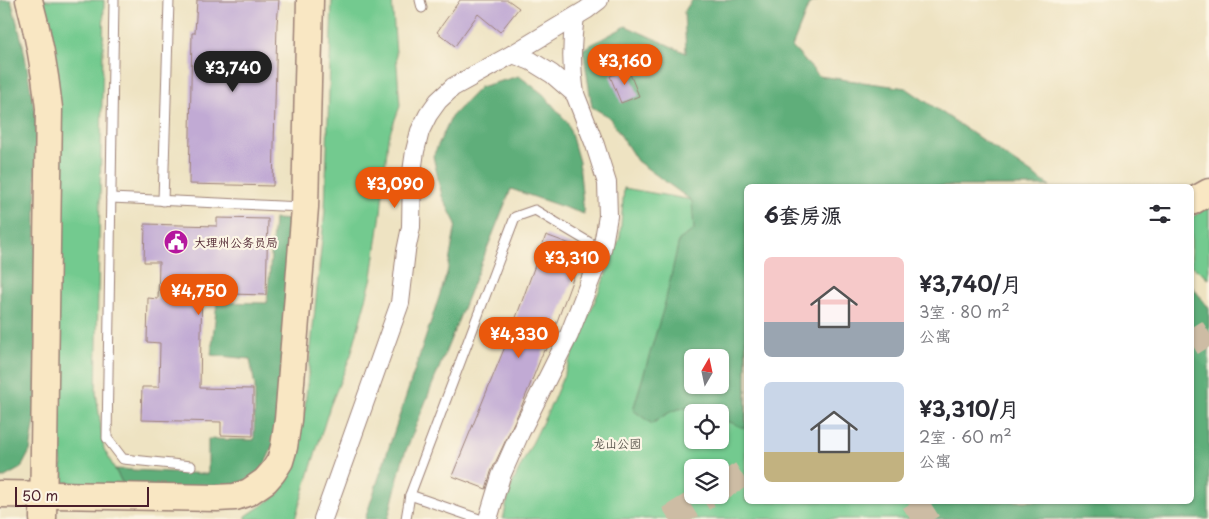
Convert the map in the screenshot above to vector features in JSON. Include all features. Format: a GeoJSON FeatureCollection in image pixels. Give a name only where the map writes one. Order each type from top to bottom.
{"type":"FeatureCollection","features":[{"type":"Feature","properties":{"kind":"street"},"geometry":{"type":"LineString","coordinates":[[29,0],[38,32],[49,108],[43,507]]}},
{"type":"Feature","properties":{"kind":"street"},"geometry":{"type":"LineString","coordinates":[[0,494],[43,507],[235,497],[257,487],[274,472],[280,461],[288,420],[304,207],[310,0]]}},
{"type":"Feature","properties":{"kind":"street"},"geometry":{"type":"LineString","coordinates":[[323,519],[400,303],[406,251],[411,227],[412,172],[420,131],[438,101],[453,87],[513,54],[575,17],[599,0]]}},
{"type":"Feature","properties":{"kind":"street"},"geometry":{"type":"LineString","coordinates":[[488,519],[501,476],[520,433],[569,335],[602,250],[608,216],[607,183],[595,145],[575,94],[571,67],[571,46],[575,17]]}},
{"type":"Feature","properties":{"kind":"street"},"geometry":{"type":"LineString","coordinates":[[513,54],[531,61],[552,74],[575,94]]}},
{"type":"Feature","properties":{"kind":"street"},"geometry":{"type":"LineString","coordinates":[[1194,200],[1209,192]]}},
{"type":"Feature","properties":{"kind":"lane"},"geometry":{"type":"LineString","coordinates":[[114,0],[107,438],[124,459],[191,466]]}},
{"type":"Feature","properties":{"kind":"lane"},"geometry":{"type":"LineString","coordinates":[[164,201],[169,0]]}},
{"type":"Feature","properties":{"kind":"lane"},"geometry":{"type":"LineString","coordinates":[[111,198],[304,207]]}},
{"type":"Feature","properties":{"kind":"lane"},"geometry":{"type":"LineString","coordinates":[[406,519],[410,495],[515,217],[535,210],[602,250]]}},
{"type":"Feature","properties":{"kind":"lane"},"geometry":{"type":"LineString","coordinates":[[410,495],[480,519]]}},
{"type":"Feature","properties":{"kind":"green space"},"geometry":{"type":"Polygon","coordinates":[[[0,0],[11,0],[23,45],[36,119],[36,414],[30,451],[21,468],[3,478],[0,478],[0,0]]]}},
{"type":"Feature","properties":{"kind":"green space"},"geometry":{"type":"Polygon","coordinates":[[[42,0],[104,0],[96,392],[104,449],[125,488],[63,482],[58,425],[55,283],[42,0]]]}},
{"type":"Feature","properties":{"kind":"green space"},"geometry":{"type":"Polygon","coordinates":[[[332,0],[392,0],[400,106],[388,138],[381,213],[372,277],[351,355],[330,406],[295,519],[246,519],[246,516],[279,494],[295,463],[305,406],[325,210],[332,0]]]}},
{"type":"Feature","properties":{"kind":"green space"},"geometry":{"type":"Polygon","coordinates":[[[692,0],[819,0],[809,4],[792,47],[819,76],[906,88],[1047,184],[744,184],[744,428],[729,422],[729,404],[684,404],[684,408],[670,412],[652,424],[633,410],[665,303],[679,240],[694,230],[692,201],[637,161],[609,117],[592,107],[583,49],[626,26],[686,53],[684,12],[692,0]]]}},
{"type":"Feature","properties":{"kind":"green space"},"geometry":{"type":"Polygon","coordinates":[[[519,76],[543,94],[568,123],[579,162],[584,214],[511,189],[403,458],[388,519],[365,519],[447,273],[456,224],[442,196],[433,156],[451,117],[480,87],[519,76]]]}},
{"type":"Feature","properties":{"kind":"green space","name":"龙山公园"},"geometry":{"type":"Polygon","coordinates":[[[624,188],[692,200],[744,269],[744,504],[918,504],[924,519],[503,519],[511,486],[552,403],[620,237],[624,188]]]}},
{"type":"Feature","properties":{"kind":"green space"},"geometry":{"type":"Polygon","coordinates":[[[1209,206],[1209,279],[1194,267],[1194,216],[1209,206]]]}},
{"type":"Feature","properties":{"kind":"green space"},"geometry":{"type":"Polygon","coordinates":[[[274,219],[297,220],[275,442],[262,470],[230,491],[125,488],[115,469],[208,474],[208,439],[254,440],[255,386],[250,359],[211,355],[217,302],[267,303],[274,219]]]}},
{"type":"Feature","properties":{"kind":"green space"},"geometry":{"type":"Polygon","coordinates":[[[1194,289],[1209,308],[1209,519],[924,519],[918,504],[1194,504],[1194,289]]]}},
{"type":"Feature","properties":{"kind":"building"},"geometry":{"type":"Polygon","coordinates":[[[197,0],[279,0],[273,186],[189,184],[192,33],[195,33],[197,0]]]}},
{"type":"Feature","properties":{"kind":"building"},"geometry":{"type":"Polygon","coordinates":[[[460,0],[508,0],[519,8],[500,32],[478,14],[455,46],[437,32],[460,0]]]}},
{"type":"Feature","properties":{"kind":"building"},"geometry":{"type":"Polygon","coordinates":[[[628,69],[639,96],[621,103],[610,76],[628,69]]]}},
{"type":"Feature","properties":{"kind":"building"},"geometry":{"type":"Polygon","coordinates":[[[217,218],[268,219],[266,295],[231,294],[236,283],[202,283],[200,388],[253,389],[253,436],[221,435],[221,422],[141,420],[142,387],[159,387],[160,343],[147,342],[148,298],[158,299],[159,262],[144,262],[145,224],[217,226],[217,218]]]}},
{"type":"Feature","properties":{"kind":"building"},"geometry":{"type":"Polygon","coordinates":[[[546,235],[584,249],[546,351],[544,350],[522,405],[491,472],[486,489],[452,476],[509,337],[546,235]]]}},
{"type":"Feature","properties":{"kind":"tunnel"},"geometry":{"type":"LineString","coordinates":[[1194,341],[1209,332]]}},
{"type":"Feature","properties":{"kind":"tunnel"},"geometry":{"type":"LineString","coordinates":[[729,482],[744,473]]}},
{"type":"Feature","properties":{"kind":"tunnel"},"geometry":{"type":"LineString","coordinates":[[669,519],[693,504]]}},
{"type":"Feature","properties":{"kind":"tunnel"},"geometry":{"type":"LineString","coordinates":[[910,519],[933,504]]}},
{"type":"Feature","properties":{"kind":"place","name":"大理州公务员局"},"geometry":{"type":"Point","coordinates":[176,242]}}]}
